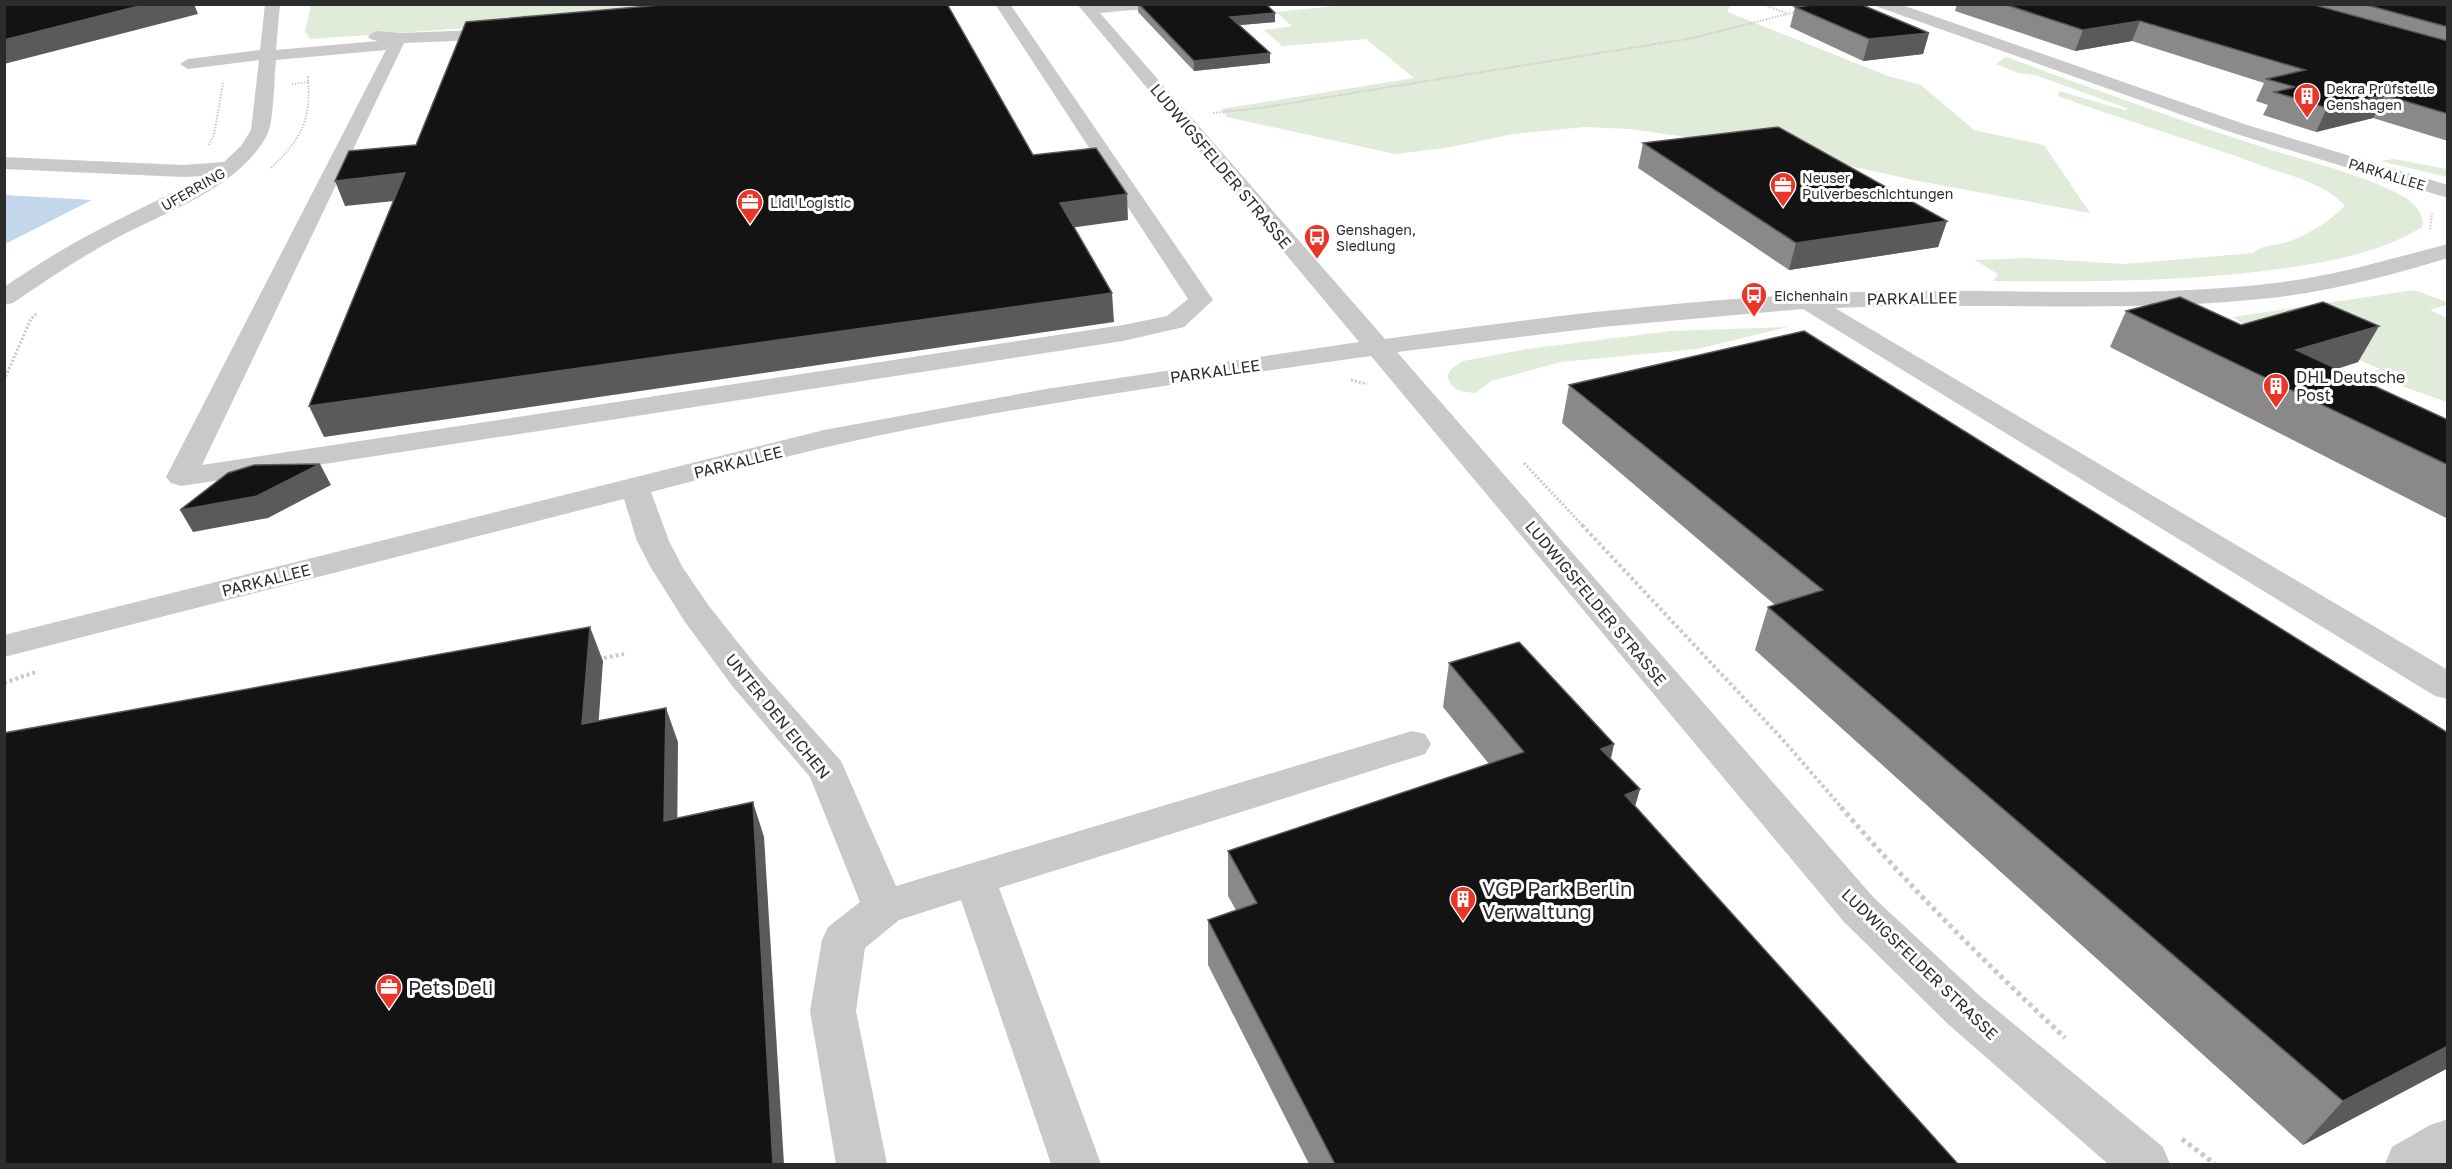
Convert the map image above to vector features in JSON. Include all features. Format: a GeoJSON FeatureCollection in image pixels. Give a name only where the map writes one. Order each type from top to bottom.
{"type":"FeatureCollection","features":[{"type":"Feature","properties":{"kind":"street","name":"UFERRING"},"geometry":{"type":"LineString","coordinates":[[4,298],[56,263],[107,234],[181,198],[229,168],[249,149],[260,130],[273,4]]}},
{"type":"Feature","properties":{"kind":"street"},"geometry":{"type":"LineString","coordinates":[[399,41],[181,477],[1123,333],[1175,322],[1201,300],[1002,4]]}},
{"type":"Feature","properties":{"kind":"street"},"geometry":{"type":"LineString","coordinates":[[1086,7],[1144,4],[1191,8],[1254,4]]}},
{"type":"Feature","properties":{"kind":"street","name":"PARKALLEE"},"geometry":{"type":"LineString","coordinates":[[1883,4],[2240,129],[2448,192]]}},
{"type":"Feature","properties":{"kind":"street","name":"LUDWIGSFELDER STRASSE"},"geometry":{"type":"LineString","coordinates":[[1086,7],[1859,910],[1965,1011],[2145,1164]]}},
{"type":"Feature","properties":{"kind":"street"},"geometry":{"type":"LineString","coordinates":[[1910,14],[1938,9]]}},
{"type":"Feature","properties":{"kind":"street"},"geometry":{"type":"LineString","coordinates":[[188,64],[268,51],[525,32]]}},
{"type":"Feature","properties":{"kind":"street"},"geometry":{"type":"LineString","coordinates":[[4,163],[183,171],[229,168]]}},
{"type":"Feature","properties":{"kind":"street","name":"PARKALLEE"},"geometry":{"type":"LineString","coordinates":[[4,646],[824,439],[972,408],[1376,346],[1576,321],[1808,302],[1982,297],[2134,298],[2249,293],[2337,280],[2436,252]]}},
{"type":"Feature","properties":{"kind":"street"},"geometry":{"type":"LineString","coordinates":[[1808,302],[2448,687]]}},
{"type":"Feature","properties":{"kind":"street","name":"UNTER DEN EICHEN"},"geometry":{"type":"LineString","coordinates":[[635,488],[653,541],[689,602],[746,678],[827,771],[884,907]]}},
{"type":"Feature","properties":{"kind":"street"},"geometry":{"type":"LineString","coordinates":[[861,1164],[833,1011],[844,940],[884,907],[1412,744]]}},
{"type":"Feature","properties":{"kind":"street"},"geometry":{"type":"LineString","coordinates":[[975,879],[1076,1164]]}},
{"type":"Feature","properties":{"kind":"street"},"geometry":{"type":"LineString","coordinates":[[2410,1164],[2448,1142]]}},
{"type":"Feature","properties":{"kind":"path"},"geometry":{"type":"LineString","coordinates":[[1762,4],[1787,13]]}},
{"type":"Feature","properties":{"kind":"path"},"geometry":{"type":"LineString","coordinates":[[1180,117],[1260,108],[1693,38],[1806,10]]}},
{"type":"Feature","properties":{"kind":"path"},"geometry":{"type":"LineString","coordinates":[[287,85],[309,82]]}},
{"type":"Feature","properties":{"kind":"path"},"geometry":{"type":"LineString","coordinates":[[2426,206],[2432,212],[2430,230],[2436,252]]}},
{"type":"Feature","properties":{"kind":"path"},"geometry":{"type":"LineString","coordinates":[[1522,462],[1784,741],[1895,870],[1974,951],[2068,1040]]}},
{"type":"Feature","properties":{"kind":"path"},"geometry":{"type":"LineString","coordinates":[[589,660],[624,654]]}},
{"type":"Feature","properties":{"kind":"path"},"geometry":{"type":"LineString","coordinates":[[2180,1137],[2215,1164]]}},
{"type":"Feature","properties":{"kind":"green space"},"geometry":{"type":"Polygon","coordinates":[[[1355,4],[1735,5],[1730,6],[1727,12],[1888,76],[1921,85],[1974,130],[2044,145],[2090,213],[1913,180],[1779,150],[1629,129],[1584,127],[1513,134],[1446,148],[1395,154],[1227,117],[1221,109],[1414,78],[1366,39],[1282,46],[1264,30],[1292,26],[1276,12],[1355,4]]]}},
{"type":"Feature","properties":{"kind":"green space"},"geometry":{"type":"Polygon","coordinates":[[[311,5],[798,5],[310,39],[305,31],[311,5]]]}},
{"type":"Feature","properties":{"kind":"green space"},"geometry":{"type":"Polygon","coordinates":[[[2006,57],[2193,124],[2370,181],[2406,198],[2413,204],[2421,214],[2422,227],[2392,242],[2343,258],[2256,272],[2143,280],[1993,281],[1998,274],[1975,260],[2029,258],[2124,264],[2253,253],[2264,247],[2284,243],[2309,233],[2345,206],[2318,186],[2058,96],[2059,91],[2124,110],[2129,109],[2035,75],[2018,73],[1996,64],[2006,57]]]}},
{"type":"Feature","properties":{"kind":"green space"},"geometry":{"type":"Polygon","coordinates":[[[2394,159],[2447,169],[2447,177],[2380,161],[2394,159]]]}},
{"type":"Feature","properties":{"kind":"green space"},"geometry":{"type":"Polygon","coordinates":[[[2414,290],[2447,302],[2447,305],[2430,310],[2447,318],[2447,402],[2396,384],[2359,376],[2380,369],[2305,336],[2277,334],[2243,324],[2233,317],[2414,290]]]}},
{"type":"Feature","properties":{"kind":"green space"},"geometry":{"type":"Polygon","coordinates":[[[1788,327],[1697,349],[1561,362],[1491,381],[1476,393],[1458,390],[1447,376],[1452,368],[1463,361],[1527,349],[1671,331],[1788,327]]]}},
{"type":"Feature","properties":{"kind":"water"},"geometry":{"type":"Polygon","coordinates":[[[5,195],[92,200],[5,244],[5,195]]]}},
{"type":"Feature","properties":{"kind":"building"},"geometry":{"type":"Polygon","coordinates":[[[4,4],[147,4],[4,40],[4,4]]]}},
{"type":"Feature","properties":{"kind":"building","name":"Lidl Logistic"},"geometry":{"type":"Polygon","coordinates":[[[672,4],[947,4],[1033,155],[1096,148],[1127,194],[1060,203],[1112,293],[309,406],[405,173],[335,181],[349,151],[416,145],[466,22],[672,4]]]}},
{"type":"Feature","properties":{"kind":"building"},"geometry":{"type":"Polygon","coordinates":[[[1139,4],[1266,4],[1275,13],[1230,17],[1270,53],[1194,61],[1139,4]]]}},
{"type":"Feature","properties":{"kind":"building"},"geometry":{"type":"Polygon","coordinates":[[[1860,4],[1929,33],[1869,39],[1795,7],[1860,4]]]}},
{"type":"Feature","properties":{"kind":"building"},"geometry":{"type":"Polygon","coordinates":[[[2004,4],[2311,4],[2448,41],[2448,114],[2385,95],[2327,108],[2274,92],[2295,87],[2266,79],[2305,70],[2140,21],[2083,30],[2004,4]]]}},
{"type":"Feature","properties":{"kind":"building"},"geometry":{"type":"Polygon","coordinates":[[[2363,4],[2448,4],[2448,27],[2363,4]]]}},
{"type":"Feature","properties":{"kind":"building"},"geometry":{"type":"Polygon","coordinates":[[[1778,127],[1947,221],[1796,243],[1643,143],[1778,127]]]}},
{"type":"Feature","properties":{"kind":"building"},"geometry":{"type":"Polygon","coordinates":[[[2180,297],[2241,325],[2323,302],[2379,326],[2296,350],[2448,420],[2448,465],[2126,311],[2180,297]]]}},
{"type":"Feature","properties":{"kind":"building"},"geometry":{"type":"Polygon","coordinates":[[[1804,331],[2448,733],[2448,1046],[2343,1101],[1768,607],[1823,590],[1569,385],[1804,331]]]}},
{"type":"Feature","properties":{"kind":"building"},"geometry":{"type":"Polygon","coordinates":[[[320,464],[257,496],[180,510],[228,473],[254,465],[320,464]]]}},
{"type":"Feature","properties":{"kind":"building","name":"Pets Deli"},"geometry":{"type":"Polygon","coordinates":[[[590,627],[582,724],[666,708],[664,821],[753,802],[773,1164],[4,1164],[4,733],[590,627]]]}},
{"type":"Feature","properties":{"kind":"building","name":"VGP Park Berlin Verwaltung"},"geometry":{"type":"Polygon","coordinates":[[[1519,642],[1614,744],[1601,749],[1640,789],[1625,795],[1958,1164],[1335,1164],[1208,920],[1257,903],[1228,851],[1524,752],[1449,663],[1519,642]]]}},
{"type":"Feature","properties":{"kind":"place","name":"Dekra Prüfstelle Genshagen"},"geometry":{"type":"Point","coordinates":[2307,119]}},
{"type":"Feature","properties":{"kind":"place","name":"Neuser Pulverbeschichtungen"},"geometry":{"type":"Point","coordinates":[1783,208]}},
{"type":"Feature","properties":{"kind":"place","name":"Lidl Logistic"},"geometry":{"type":"Point","coordinates":[750,225]}},
{"type":"Feature","properties":{"kind":"place","name":"Genshagen, Siedlung"},"geometry":{"type":"Point","coordinates":[1317,260]}},
{"type":"Feature","properties":{"kind":"place","name":"Eichenhain"},"geometry":{"type":"Point","coordinates":[1754,318]}},
{"type":"Feature","properties":{"kind":"place","name":"DHL Deutsche Post"},"geometry":{"type":"Point","coordinates":[2276,409]}},
{"type":"Feature","properties":{"kind":"place","name":"VGP Park Berlin Verwaltung"},"geometry":{"type":"Point","coordinates":[1463,922]}},
{"type":"Feature","properties":{"kind":"place","name":"Pets Deli"},"geometry":{"type":"Point","coordinates":[389,1010]}}]}
